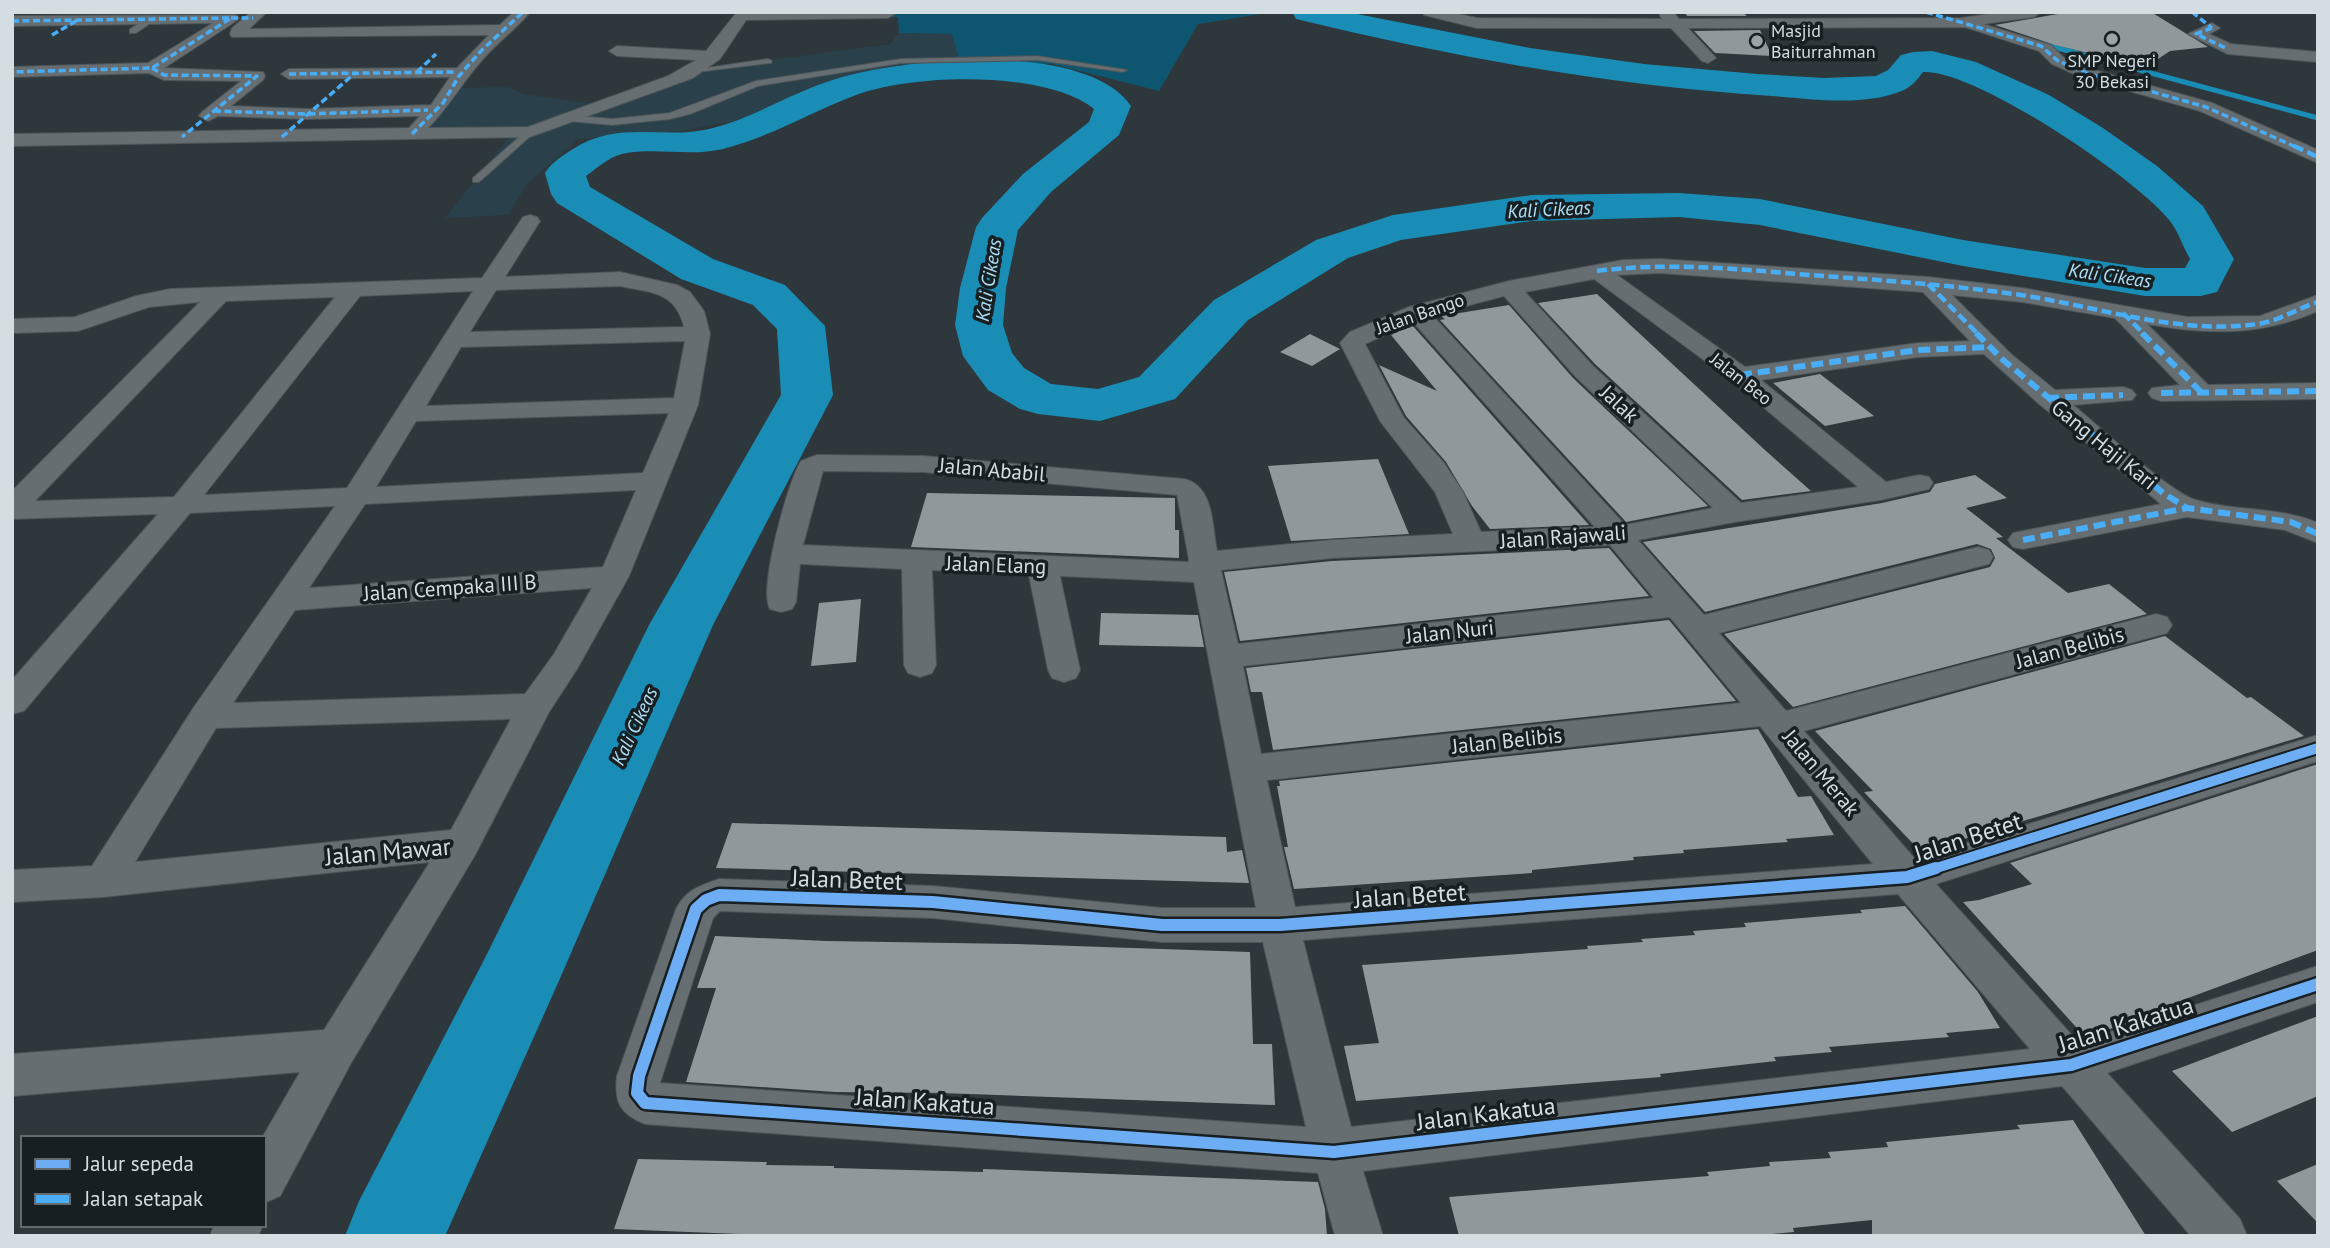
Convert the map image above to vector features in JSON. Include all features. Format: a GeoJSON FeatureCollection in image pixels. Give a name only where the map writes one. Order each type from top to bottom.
{"type":"FeatureCollection","features":[{"type":"Feature","properties":{"kind":"street"},"geometry":{"type":"LineString","coordinates":[[412,134],[443,103],[459,76],[480,52],[523,12]]}},
{"type":"Feature","properties":{"kind":"street"},"geometry":{"type":"LineString","coordinates":[[1429,12],[1465,17],[1770,17],[1961,23],[2034,12]]}},
{"type":"Feature","properties":{"kind":"street"},"geometry":{"type":"LineString","coordinates":[[2192,12],[2212,28],[2196,34],[2221,47],[2318,57]]}},
{"type":"Feature","properties":{"kind":"street"},"geometry":{"type":"LineString","coordinates":[[12,140],[530,132],[697,70],[714,56],[744,14],[888,13]]}},
{"type":"Feature","properties":{"kind":"street"},"geometry":{"type":"LineString","coordinates":[[1522,14],[1564,16]]}},
{"type":"Feature","properties":{"kind":"street"},"geometry":{"type":"LineString","coordinates":[[257,15],[238,31],[238,34],[504,30]]}},
{"type":"Feature","properties":{"kind":"street"},"geometry":{"type":"LineString","coordinates":[[12,21],[86,16],[231,19],[257,15]]}},
{"type":"Feature","properties":{"kind":"street"},"geometry":{"type":"LineString","coordinates":[[52,35],[86,16]]}},
{"type":"Feature","properties":{"kind":"street"},"geometry":{"type":"LineString","coordinates":[[1669,17],[1707,58]]}},
{"type":"Feature","properties":{"kind":"street"},"geometry":{"type":"LineString","coordinates":[[12,72],[152,68],[231,19]]}},
{"type":"Feature","properties":{"kind":"street"},"geometry":{"type":"LineString","coordinates":[[1961,23],[2045,48],[2058,61],[2088,74],[2206,107],[2318,157]]}},
{"type":"Feature","properties":{"kind":"street"},"geometry":{"type":"LineString","coordinates":[[617,51],[714,56]]}},
{"type":"Feature","properties":{"kind":"street"},"geometry":{"type":"LineString","coordinates":[[417,72],[436,54]]}},
{"type":"Feature","properties":{"kind":"street"},"geometry":{"type":"LineString","coordinates":[[152,68],[164,75],[257,76],[182,138]]}},
{"type":"Feature","properties":{"kind":"street"},"geometry":{"type":"LineString","coordinates":[[289,74],[455,72]]}},
{"type":"Feature","properties":{"kind":"street"},"geometry":{"type":"LineString","coordinates":[[282,137],[355,73]]}},
{"type":"Feature","properties":{"kind":"street"},"geometry":{"type":"LineString","coordinates":[[214,111],[307,114],[428,110]]}},
{"type":"Feature","properties":{"kind":"street"},"geometry":{"type":"LineString","coordinates":[[12,162],[48,140]]}},
{"type":"Feature","properties":{"kind":"street"},"geometry":{"type":"LineString","coordinates":[[103,881],[206,716],[356,495],[530,221]]}},
{"type":"Feature","properties":{"kind":"street","name":"Jalan Bango"},"geometry":{"type":"LineString","coordinates":[[1471,542],[1449,492],[1434,469],[1393,421],[1352,343],[1358,337],[1417,312],[1509,288],[1597,271],[1660,266],[1928,284],[2022,295],[2187,324],[2239,325],[2270,321],[2318,302]]}},
{"type":"Feature","properties":{"kind":"street","name":"Jalan Beo"},"geometry":{"type":"LineString","coordinates":[[1597,271],[1740,375],[1881,492]]}},
{"type":"Feature","properties":{"kind":"street"},"geometry":{"type":"LineString","coordinates":[[12,326],[78,324],[157,298],[220,294],[591,279],[641,282],[669,290],[682,298],[692,311],[698,334],[685,405],[614,576],[566,661],[535,706],[462,844]]}},
{"type":"Feature","properties":{"kind":"street","name":"Gang Haji Kari"},"geometry":{"type":"LineString","coordinates":[[1928,284],[1990,347],[2047,398],[2163,493],[2186,508],[2291,522],[2318,534]]}},
{"type":"Feature","properties":{"kind":"street","name":"Jalak"},"geometry":{"type":"LineString","coordinates":[[1509,288],[1584,371],[1735,513]]}},
{"type":"Feature","properties":{"kind":"street"},"geometry":{"type":"LineString","coordinates":[[12,702],[182,505],[354,289]]}},
{"type":"Feature","properties":{"kind":"street"},"geometry":{"type":"LineString","coordinates":[[15,503],[220,294]]}},
{"type":"Feature","properties":{"kind":"street","name":"Jalan Merak"},"geometry":{"type":"LineString","coordinates":[[1417,312],[1618,535],[1907,877],[2223,1236]]}},
{"type":"Feature","properties":{"kind":"street"},"geometry":{"type":"LineString","coordinates":[[2123,313],[2201,392]]}},
{"type":"Feature","properties":{"kind":"street"},"geometry":{"type":"LineString","coordinates":[[453,340],[698,334]]}},
{"type":"Feature","properties":{"kind":"street"},"geometry":{"type":"LineString","coordinates":[[1740,375],[1918,350],[1990,347]]}},
{"type":"Feature","properties":{"kind":"street"},"geometry":{"type":"LineString","coordinates":[[2161,393],[2318,391]]}},
{"type":"Feature","properties":{"kind":"street"},"geometry":{"type":"LineString","coordinates":[[2047,398],[2123,395]]}},
{"type":"Feature","properties":{"kind":"street"},"geometry":{"type":"LineString","coordinates":[[407,414],[685,405]]}},
{"type":"Feature","properties":{"kind":"street","name":"Jalan Ababil"},"geometry":{"type":"LineString","coordinates":[[786,554],[811,467],[827,462],[923,464],[1184,487],[1192,493],[1205,568]]}},
{"type":"Feature","properties":{"kind":"street"},"geometry":{"type":"LineString","coordinates":[[15,503],[182,505],[653,481]]}},
{"type":"Feature","properties":{"kind":"street","name":"Jalan Rajawali"},"geometry":{"type":"LineString","coordinates":[[1205,568],[1332,549],[1618,535],[1735,513],[1881,492],[1919,483]]}},
{"type":"Feature","properties":{"kind":"street"},"geometry":{"type":"LineString","coordinates":[[2023,540],[2186,508]]}},
{"type":"Feature","properties":{"kind":"street"},"geometry":{"type":"LineString","coordinates":[[780,602],[786,554]]}},
{"type":"Feature","properties":{"kind":"street","name":"Jalan Elang"},"geometry":{"type":"LineString","coordinates":[[786,554],[1043,567],[1205,568]]}},
{"type":"Feature","properties":{"kind":"street","name":"Jalan Nuri"},"geometry":{"type":"LineString","coordinates":[[1224,657],[1687,617],[1978,557]]}},
{"type":"Feature","properties":{"kind":"street"},"geometry":{"type":"LineString","coordinates":[[917,562],[920,665]]}},
{"type":"Feature","properties":{"kind":"street"},"geometry":{"type":"LineString","coordinates":[[1043,567],[1064,670]]}},
{"type":"Feature","properties":{"kind":"street"},"geometry":{"type":"LineString","coordinates":[[1205,568],[1256,825],[1334,1152],[1359,1236]]}},
{"type":"Feature","properties":{"kind":"street","name":"Jalan Cempaka III B"},"geometry":{"type":"LineString","coordinates":[[286,600],[614,576]]}},
{"type":"Feature","properties":{"kind":"street","name":"Jalan Belibis"},"geometry":{"type":"LineString","coordinates":[[1246,769],[1774,719],[2157,625]]}},
{"type":"Feature","properties":{"kind":"street"},"geometry":{"type":"LineString","coordinates":[[206,716],[535,706]]}},
{"type":"Feature","properties":{"kind":"street","name":"Jalan Betet"},"geometry":{"type":"LineString","coordinates":[[645,1103],[637,1093],[639,1076],[696,909],[706,900],[719,895],[933,902],[1162,925],[1280,925],[1907,877],[2318,748]]}},
{"type":"Feature","properties":{"kind":"street","name":"Jalan Mawar"},"geometry":{"type":"LineString","coordinates":[[12,886],[103,881],[462,844]]}},
{"type":"Feature","properties":{"kind":"street","name":"Jalan Mawar"},"geometry":{"type":"LineString","coordinates":[[266,1176],[336,1049],[462,844]]}},
{"type":"Feature","properties":{"kind":"street","name":"Jalan Kakatua"},"geometry":{"type":"LineString","coordinates":[[645,1103],[1334,1152],[2071,1065],[2318,985]]}},
{"type":"Feature","properties":{"kind":"street"},"geometry":{"type":"LineString","coordinates":[[12,1075],[336,1049]]}},
{"type":"Feature","properties":{"kind":"lane"},"geometry":{"type":"LineString","coordinates":[[133,31],[154,18]]}},
{"type":"Feature","properties":{"kind":"lane"},"geometry":{"type":"LineString","coordinates":[[569,118],[612,122],[670,116],[687,112],[756,84],[901,61],[1038,58],[1123,70]]}},
{"type":"Feature","properties":{"kind":"lane"},"geometry":{"type":"LineString","coordinates":[[697,70],[768,61]]}},
{"type":"Feature","properties":{"kind":"lane"},"geometry":{"type":"LineString","coordinates":[[476,180],[530,132]]}},
{"type":"Feature","properties":{"kind":"shaded area"},"geometry":{"type":"Polygon","coordinates":[[[748,12],[1267,13],[1198,24],[1159,91],[1052,64],[960,63],[952,34],[899,33],[898,17],[741,21],[748,12]]]}},
{"type":"Feature","properties":{"kind":"shaded area"},"geometry":{"type":"Polygon","coordinates":[[[899,33],[952,34],[960,63],[829,81],[800,91],[757,117],[680,131],[578,139],[527,184],[508,215],[445,218],[513,132],[402,133],[449,88],[508,87],[523,94],[596,104],[666,77],[732,65],[890,44],[899,33]]]}},
{"type":"Feature","properties":{"kind":"building"},"geometry":{"type":"Polygon","coordinates":[[[1685,12],[1742,12],[1747,16],[1687,16],[1685,12]]]}},
{"type":"Feature","properties":{"kind":"building","name":"SMP Negeri 30 Bekasi"},"geometry":{"type":"Polygon","coordinates":[[[2069,12],[2151,12],[2208,47],[2170,51],[2146,67],[2055,45],[1995,25],[2069,12]]]}},
{"type":"Feature","properties":{"kind":"building"},"geometry":{"type":"Polygon","coordinates":[[[1760,30],[1772,56],[1715,53],[1694,31],[1760,30]]]}},
{"type":"Feature","properties":{"kind":"building"},"geometry":{"type":"Polygon","coordinates":[[[1597,294],[1811,491],[1742,500],[1595,364],[1538,303],[1597,294]]]}},
{"type":"Feature","properties":{"kind":"building"},"geometry":{"type":"Polygon","coordinates":[[[1509,305],[1573,378],[1708,506],[1626,522],[1440,320],[1445,319],[1441,316],[1509,305]]]}},
{"type":"Feature","properties":{"kind":"building"},"geometry":{"type":"Polygon","coordinates":[[[1412,325],[1589,525],[1490,529],[1472,506],[1446,462],[1406,416],[1379,365],[1437,391],[1391,335],[1412,325]]]}},
{"type":"Feature","properties":{"kind":"building"},"geometry":{"type":"Polygon","coordinates":[[[1310,334],[1340,349],[1312,366],[1280,352],[1310,334]]]}},
{"type":"Feature","properties":{"kind":"building"},"geometry":{"type":"Polygon","coordinates":[[[1820,374],[1874,416],[1825,426],[1773,383],[1820,374]]]}},
{"type":"Feature","properties":{"kind":"building"},"geometry":{"type":"Polygon","coordinates":[[[1378,459],[1409,534],[1291,541],[1268,466],[1378,459]]]}},
{"type":"Feature","properties":{"kind":"building"},"geometry":{"type":"Polygon","coordinates":[[[1975,475],[2007,498],[1966,508],[2003,537],[1996,538],[2068,593],[2109,584],[2147,614],[1793,707],[1724,634],[1990,567],[1995,558],[1991,549],[1977,544],[1705,612],[1643,542],[1882,503],[1930,492],[1935,484],[1975,475]]]}},
{"type":"Feature","properties":{"kind":"building"},"geometry":{"type":"Polygon","coordinates":[[[927,493],[1175,498],[1175,530],[1179,530],[1179,558],[911,547],[927,493]]]}},
{"type":"Feature","properties":{"kind":"building"},"geometry":{"type":"Polygon","coordinates":[[[1609,548],[1649,596],[1240,641],[1224,572],[1332,561],[1609,548]]]}},
{"type":"Feature","properties":{"kind":"building"},"geometry":{"type":"Polygon","coordinates":[[[861,599],[856,662],[811,666],[819,603],[861,599]]]}},
{"type":"Feature","properties":{"kind":"building"},"geometry":{"type":"Polygon","coordinates":[[[1101,613],[1198,615],[1204,647],[1099,645],[1101,613]]]}},
{"type":"Feature","properties":{"kind":"building"},"geometry":{"type":"Polygon","coordinates":[[[1669,620],[1736,701],[1273,750],[1262,692],[1251,692],[1246,668],[1669,620]]]}},
{"type":"Feature","properties":{"kind":"building"},"geometry":{"type":"Polygon","coordinates":[[[2165,636],[2247,698],[2251,697],[2304,736],[1921,852],[1864,792],[1873,791],[1815,731],[2165,636]]]}},
{"type":"Feature","properties":{"kind":"building"},"geometry":{"type":"Polygon","coordinates":[[[1758,729],[1798,797],[1811,796],[1834,835],[1786,839],[1788,842],[1683,850],[1684,853],[1532,870],[1532,873],[1294,889],[1284,847],[1288,847],[1277,786],[1280,786],[1279,781],[1758,729]]]}},
{"type":"Feature","properties":{"kind":"building"},"geometry":{"type":"Polygon","coordinates":[[[2318,764],[2318,950],[2145,1014],[2147,1017],[2085,1037],[1963,902],[1979,900],[2032,884],[2010,863],[2318,764]]]}},
{"type":"Feature","properties":{"kind":"building"},"geometry":{"type":"Polygon","coordinates":[[[732,823],[1226,837],[1227,852],[1242,850],[1249,883],[716,868],[732,823]]]}},
{"type":"Feature","properties":{"kind":"building"},"geometry":{"type":"Polygon","coordinates":[[[1905,906],[1978,992],[2000,1028],[1946,1033],[1949,1037],[1829,1047],[1832,1052],[1774,1057],[1776,1061],[1660,1074],[1661,1077],[1356,1101],[1344,1046],[1379,1043],[1362,965],[1588,949],[1587,946],[1695,935],[1693,931],[1746,927],[1744,923],[1862,913],[1860,910],[1905,906]]]}},
{"type":"Feature","properties":{"kind":"building"},"geometry":{"type":"Polygon","coordinates":[[[715,936],[1250,952],[1253,1044],[1272,1044],[1275,1105],[941,1093],[835,1092],[686,1082],[716,988],[697,988],[715,936]]]}},
{"type":"Feature","properties":{"kind":"building"},"geometry":{"type":"Polygon","coordinates":[[[2318,1016],[2318,1096],[2232,1132],[2172,1071],[2318,1016]]]}},
{"type":"Feature","properties":{"kind":"building"},"geometry":{"type":"Polygon","coordinates":[[[2073,1120],[2146,1236],[1872,1236],[1872,1220],[1793,1228],[1794,1232],[1752,1236],[1459,1236],[1449,1197],[1709,1176],[1707,1172],[1770,1166],[1769,1162],[1831,1158],[1828,1152],[1888,1147],[1886,1142],[2020,1129],[2017,1125],[2073,1120]]]}},
{"type":"Feature","properties":{"kind":"building"},"geometry":{"type":"Polygon","coordinates":[[[638,1159],[767,1162],[766,1165],[834,1168],[983,1172],[983,1169],[1318,1182],[1325,1209],[1327,1236],[790,1236],[614,1229],[638,1159]]]}},
{"type":"Feature","properties":{"kind":"building"},"geometry":{"type":"Polygon","coordinates":[[[2318,1164],[2318,1223],[2277,1181],[2318,1164]]]}},
{"type":"Feature","properties":{"kind":"waterway","name":"Kali Cikeas"},"geometry":{"type":"LineString","coordinates":[[394,1236],[516,983],[681,625],[807,395],[801,326],[769,295],[697,269],[572,194],[565,173],[598,151],[633,142],[692,142],[716,139],[765,122],[845,87],[899,75],[932,71],[1001,71],[1063,80],[1090,90],[1113,106],[1106,127],[1037,183],[997,227],[983,288],[979,325],[988,356],[1006,379],[1038,398],[1100,405],[1157,388],[1231,310],[1332,249],[1393,228],[1532,208],[1679,205],[1760,212],[1963,253],[2145,282],[2201,282],[2212,259],[2188,215],[2143,174],[2090,136],[2036,103],[1964,69],[1932,61],[1913,62],[1903,74],[1890,83],[1860,88],[1757,85],[1644,74],[1530,58],[1307,12]]}},
{"type":"Feature","properties":{"kind":"waterway"},"geometry":{"type":"LineString","coordinates":[[2039,43],[2318,118]]}},
{"type":"Feature","properties":{"kind":"marked path"},"geometry":{"type":"LineString","coordinates":[[412,134],[443,103],[459,76],[480,52],[523,12]]}},
{"type":"Feature","properties":{"kind":"marked path"},"geometry":{"type":"LineString","coordinates":[[1926,12],[2041,46],[2058,61],[2089,74],[2206,107],[2318,157]]}},
{"type":"Feature","properties":{"kind":"marked path"},"geometry":{"type":"LineString","coordinates":[[2192,12],[2212,28]]}},
{"type":"Feature","properties":{"kind":"marked path"},"geometry":{"type":"LineString","coordinates":[[231,18],[253,18]]}},
{"type":"Feature","properties":{"kind":"marked path"},"geometry":{"type":"LineString","coordinates":[[12,21],[231,18],[152,68],[12,72]]}},
{"type":"Feature","properties":{"kind":"marked path"},"geometry":{"type":"LineString","coordinates":[[52,35],[76,21]]}},
{"type":"Feature","properties":{"kind":"marked path"},"geometry":{"type":"LineString","coordinates":[[2212,28],[2196,34],[2228,49]]}},
{"type":"Feature","properties":{"kind":"marked path"},"geometry":{"type":"LineString","coordinates":[[417,72],[436,54]]}},
{"type":"Feature","properties":{"kind":"marked path"},"geometry":{"type":"LineString","coordinates":[[152,68],[164,75],[257,76],[182,137]]}},
{"type":"Feature","properties":{"kind":"marked path"},"geometry":{"type":"LineString","coordinates":[[289,74],[455,72]]}},
{"type":"Feature","properties":{"kind":"marked path"},"geometry":{"type":"LineString","coordinates":[[282,137],[355,73]]}},
{"type":"Feature","properties":{"kind":"marked path"},"geometry":{"type":"LineString","coordinates":[[214,111],[307,114],[428,110]]}},
{"type":"Feature","properties":{"kind":"marked path"},"geometry":{"type":"LineString","coordinates":[[1597,271],[1692,267],[1905,282],[2021,295],[2199,325],[2258,324],[2318,302]]}},
{"type":"Feature","properties":{"kind":"marked path"},"geometry":{"type":"LineString","coordinates":[[1928,284],[2002,359],[2163,493],[2187,508],[2291,522],[2318,534]]}},
{"type":"Feature","properties":{"kind":"marked path"},"geometry":{"type":"LineString","coordinates":[[2123,313],[2201,392]]}},
{"type":"Feature","properties":{"kind":"marked path"},"geometry":{"type":"LineString","coordinates":[[1740,375],[1918,350],[1990,347]]}},
{"type":"Feature","properties":{"kind":"marked path"},"geometry":{"type":"LineString","coordinates":[[2161,393],[2318,391]]}},
{"type":"Feature","properties":{"kind":"marked path"},"geometry":{"type":"LineString","coordinates":[[2047,398],[2123,395]]}},
{"type":"Feature","properties":{"kind":"marked path"},"geometry":{"type":"LineString","coordinates":[[2023,540],[2187,508]]}},
{"type":"Feature","properties":{"kind":"cycle path"},"geometry":{"type":"LineString","coordinates":[[2318,748],[1907,877],[1280,925],[1162,925],[933,902],[719,895],[706,900],[696,909],[639,1076],[637,1093],[645,1103],[1334,1152],[2071,1065],[2318,984]]}},
{"type":"Feature","properties":{"kind":"place","name":"SMP Negeri 30 Bekasi"},"geometry":{"type":"Point","coordinates":[2112,39]}},
{"type":"Feature","properties":{"kind":"place","name":"Masjid Baiturrahman"},"geometry":{"type":"Point","coordinates":[1757,41]}}]}
